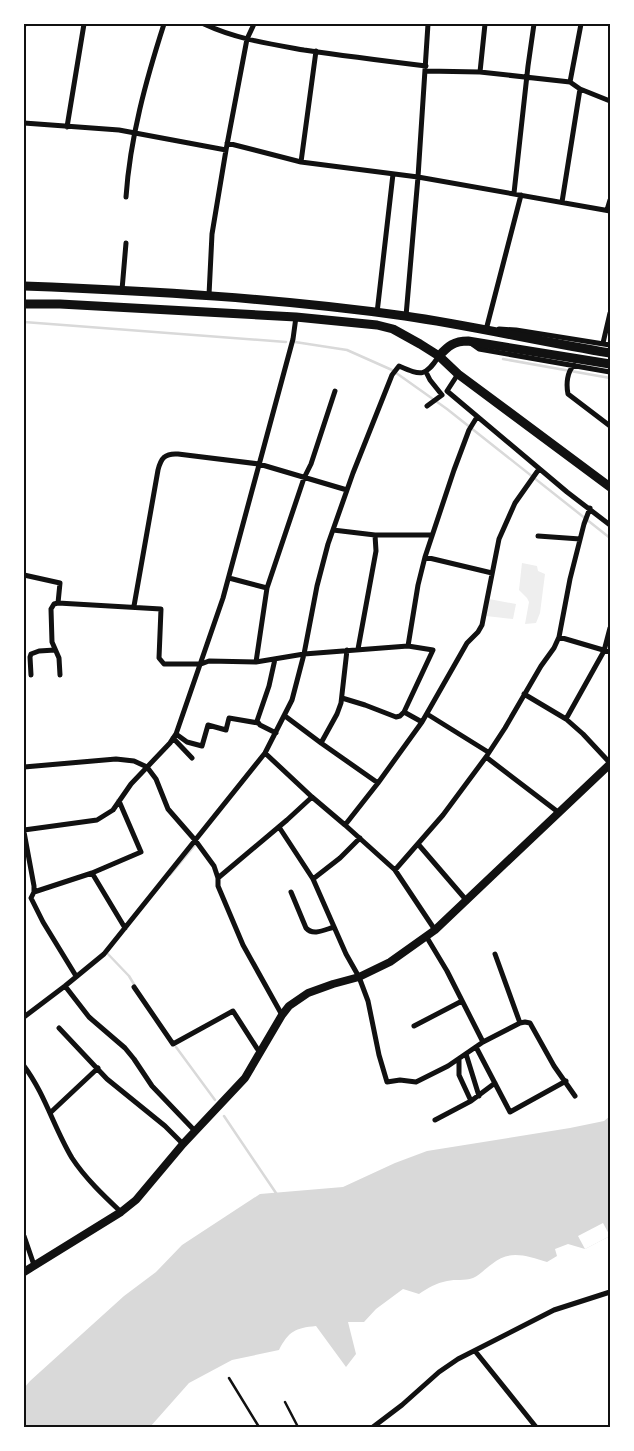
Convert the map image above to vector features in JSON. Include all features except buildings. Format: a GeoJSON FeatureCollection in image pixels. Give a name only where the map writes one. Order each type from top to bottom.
{"type":"FeatureCollection","features":[{"type":"Feature","properties":{"kind":"main road"},"geometry":{"type":"LineString","coordinates":[[24,286],[209,295],[280,301],[406,316],[610,353]]}},
{"type":"Feature","properties":{"kind":"main road"},"geometry":{"type":"LineString","coordinates":[[60,304],[61,288]]}},
{"type":"Feature","properties":{"kind":"main road"},"geometry":{"type":"LineString","coordinates":[[24,304],[60,304],[296,317],[377,325],[408,337],[439,356],[458,374],[610,487]]}},
{"type":"Feature","properties":{"kind":"main road"},"geometry":{"type":"LineString","coordinates":[[439,356],[451,344],[459,341],[468,341],[610,364]]}},
{"type":"Feature","properties":{"kind":"main road"},"geometry":{"type":"LineString","coordinates":[[540,352],[542,342]]}},
{"type":"Feature","properties":{"kind":"main road"},"geometry":{"type":"LineString","coordinates":[[24,1272],[121,1212],[136,1200],[183,1144],[245,1078],[289,1006],[308,993],[359,976],[390,962],[435,930],[610,763]]}},
{"type":"Feature","properties":{"kind":"street"},"geometry":{"type":"LineString","coordinates":[[67,127],[84,24]]}},
{"type":"Feature","properties":{"kind":"street"},"geometry":{"type":"LineString","coordinates":[[126,197],[129,165],[135,134],[153,58],[164,24]]}},
{"type":"Feature","properties":{"kind":"street"},"geometry":{"type":"LineString","coordinates":[[204,24],[247,39],[426,69],[480,72],[570,82],[580,90],[610,101]]}},
{"type":"Feature","properties":{"kind":"street"},"geometry":{"type":"LineString","coordinates":[[209,295],[212,234],[227,142],[247,39],[254,24]]}},
{"type":"Feature","properties":{"kind":"street"},"geometry":{"type":"LineString","coordinates":[[406,316],[428,24]]}},
{"type":"Feature","properties":{"kind":"street"},"geometry":{"type":"LineString","coordinates":[[480,72],[485,24]]}},
{"type":"Feature","properties":{"kind":"street"},"geometry":{"type":"LineString","coordinates":[[514,193],[534,24]]}},
{"type":"Feature","properties":{"kind":"street"},"geometry":{"type":"LineString","coordinates":[[570,82],[581,24]]}},
{"type":"Feature","properties":{"kind":"street"},"geometry":{"type":"LineString","coordinates":[[301,162],[316,51]]}},
{"type":"Feature","properties":{"kind":"street"},"geometry":{"type":"LineString","coordinates":[[562,202],[580,90]]}},
{"type":"Feature","properties":{"kind":"street"},"geometry":{"type":"LineString","coordinates":[[24,123],[100,128],[226,150]]}},
{"type":"Feature","properties":{"kind":"street"},"geometry":{"type":"LineString","coordinates":[[227,142],[301,162],[418,176],[609,210],[610,200]]}},
{"type":"Feature","properties":{"kind":"street"},"geometry":{"type":"LineString","coordinates":[[377,313],[393,174]]}},
{"type":"Feature","properties":{"kind":"street"},"geometry":{"type":"LineString","coordinates":[[521,194],[489,330],[503,329],[604,340],[610,344]]}},
{"type":"Feature","properties":{"kind":"street"},"geometry":{"type":"LineString","coordinates":[[122,290],[126,243]]}},
{"type":"Feature","properties":{"kind":"street"},"geometry":{"type":"LineString","coordinates":[[604,340],[610,313]]}},
{"type":"Feature","properties":{"kind":"street"},"geometry":{"type":"LineString","coordinates":[[24,901],[30,898],[34,892],[24,831],[97,820],[113,810],[131,784],[174,736],[201,664],[229,578],[293,339],[296,317]]}},
{"type":"Feature","properties":{"kind":"street"},"geometry":{"type":"LineString","coordinates":[[468,341],[479,349],[572,367],[610,372]]}},
{"type":"Feature","properties":{"kind":"street"},"geometry":{"type":"LineString","coordinates":[[24,1016],[104,954],[265,753],[292,700],[304,654],[323,558],[347,490],[392,375],[398,367],[426,372],[430,370],[439,356]]}},
{"type":"Feature","properties":{"kind":"street"},"geometry":{"type":"LineString","coordinates":[[572,367],[568,378],[568,394],[610,426]]}},
{"type":"Feature","properties":{"kind":"street"},"geometry":{"type":"LineString","coordinates":[[426,372],[440,397]]}},
{"type":"Feature","properties":{"kind":"street"},"geometry":{"type":"LineString","coordinates":[[430,405],[447,391],[458,374]]}},
{"type":"Feature","properties":{"kind":"street"},"geometry":{"type":"LineString","coordinates":[[256,662],[267,588],[336,391]]}},
{"type":"Feature","properties":{"kind":"street"},"geometry":{"type":"LineString","coordinates":[[447,391],[588,511],[610,525]]}},
{"type":"Feature","properties":{"kind":"street"},"geometry":{"type":"LineString","coordinates":[[408,646],[418,585],[425,557],[469,430],[477,417]]}},
{"type":"Feature","properties":{"kind":"street"},"geometry":{"type":"LineString","coordinates":[[134,606],[158,470],[162,458],[166,454],[259,464],[347,490]]}},
{"type":"Feature","properties":{"kind":"street"},"geometry":{"type":"LineString","coordinates":[[346,825],[422,722],[466,643],[478,632],[482,625],[499,539],[506,521],[530,480],[539,469]]}},
{"type":"Feature","properties":{"kind":"street"},"geometry":{"type":"LineString","coordinates":[[395,870],[443,815],[487,754],[508,724],[559,637],[580,539],[588,511]]}},
{"type":"Feature","properties":{"kind":"street"},"geometry":{"type":"LineString","coordinates":[[333,530],[375,535],[432,535]]}},
{"type":"Feature","properties":{"kind":"street"},"geometry":{"type":"LineString","coordinates":[[358,649],[376,551],[375,535]]}},
{"type":"Feature","properties":{"kind":"street"},"geometry":{"type":"LineString","coordinates":[[538,536],[580,539]]}},
{"type":"Feature","properties":{"kind":"street"},"geometry":{"type":"LineString","coordinates":[[425,557],[492,573]]}},
{"type":"Feature","properties":{"kind":"street"},"geometry":{"type":"LineString","coordinates":[[24,575],[60,583],[58,602]]}},
{"type":"Feature","properties":{"kind":"street"},"geometry":{"type":"LineString","coordinates":[[229,578],[267,588]]}},
{"type":"Feature","properties":{"kind":"street"},"geometry":{"type":"LineString","coordinates":[[60,675],[59,658],[52,642],[51,609],[58,602],[161,609],[160,658],[162,663],[201,664],[208,661],[256,662],[304,654],[408,646],[433,650],[404,712],[400,716],[396,718],[342,698]]}},
{"type":"Feature","properties":{"kind":"street"},"geometry":{"type":"LineString","coordinates":[[566,719],[604,650],[610,628]]}},
{"type":"Feature","properties":{"kind":"street"},"geometry":{"type":"LineString","coordinates":[[559,637],[610,652]]}},
{"type":"Feature","properties":{"kind":"street"},"geometry":{"type":"LineString","coordinates":[[31,675],[31,654],[39,651],[55,650]]}},
{"type":"Feature","properties":{"kind":"street"},"geometry":{"type":"LineString","coordinates":[[321,743],[337,714],[342,698],[348,650]]}},
{"type":"Feature","properties":{"kind":"street"},"geometry":{"type":"LineString","coordinates":[[258,724],[257,718],[269,686],[275,659]]}},
{"type":"Feature","properties":{"kind":"street"},"geometry":{"type":"LineString","coordinates":[[524,694],[566,719],[610,763]]}},
{"type":"Feature","properties":{"kind":"street"},"geometry":{"type":"LineString","coordinates":[[404,712],[422,722]]}},
{"type":"Feature","properties":{"kind":"street"},"geometry":{"type":"LineString","coordinates":[[427,714],[487,754],[558,812]]}},
{"type":"Feature","properties":{"kind":"street"},"geometry":{"type":"LineString","coordinates":[[285,716],[378,783]]}},
{"type":"Feature","properties":{"kind":"street"},"geometry":{"type":"LineString","coordinates":[[174,736],[202,746],[208,725],[226,730],[230,718],[258,724],[276,733]]}},
{"type":"Feature","properties":{"kind":"street"},"geometry":{"type":"LineString","coordinates":[[174,736],[192,758]]}},
{"type":"Feature","properties":{"kind":"street"},"geometry":{"type":"LineString","coordinates":[[265,753],[395,870],[435,930]]}},
{"type":"Feature","properties":{"kind":"street"},"geometry":{"type":"LineString","coordinates":[[24,767],[116,759],[134,761],[147,767],[156,779],[168,809],[195,840],[214,866],[218,878],[218,886],[242,945],[282,1015]]}},
{"type":"Feature","properties":{"kind":"street"},"geometry":{"type":"LineString","coordinates":[[218,878],[312,797]]}},
{"type":"Feature","properties":{"kind":"street"},"geometry":{"type":"LineString","coordinates":[[34,892],[92,873],[141,852],[119,801]]}},
{"type":"Feature","properties":{"kind":"street"},"geometry":{"type":"LineString","coordinates":[[278,827],[313,879],[346,954],[359,976],[368,1001],[379,1055],[387,1082],[400,1080],[416,1082],[459,1059],[483,1042],[520,1023],[527,1022],[530,1023],[554,1066],[566,1081],[574,1096]]}},
{"type":"Feature","properties":{"kind":"street"},"geometry":{"type":"LineString","coordinates":[[313,879],[340,858],[360,838]]}},
{"type":"Feature","properties":{"kind":"street"},"geometry":{"type":"LineString","coordinates":[[418,844],[467,901]]}},
{"type":"Feature","properties":{"kind":"street"},"geometry":{"type":"LineString","coordinates":[[92,873],[125,928]]}},
{"type":"Feature","properties":{"kind":"street"},"geometry":{"type":"LineString","coordinates":[[291,892],[309,931],[315,933],[334,927]]}},
{"type":"Feature","properties":{"kind":"street"},"geometry":{"type":"LineString","coordinates":[[30,898],[76,976]]}},
{"type":"Feature","properties":{"kind":"street"},"geometry":{"type":"LineString","coordinates":[[426,936],[447,971],[483,1042]]}},
{"type":"Feature","properties":{"kind":"street"},"geometry":{"type":"LineString","coordinates":[[495,954],[520,1023]]}},
{"type":"Feature","properties":{"kind":"street"},"geometry":{"type":"LineString","coordinates":[[65,986],[89,1017],[125,1048],[152,1086],[195,1131]]}},
{"type":"Feature","properties":{"kind":"street"},"geometry":{"type":"LineString","coordinates":[[134,987],[173,1044],[233,1011],[260,1053]]}},
{"type":"Feature","properties":{"kind":"street"},"geometry":{"type":"LineString","coordinates":[[414,1026],[462,1001]]}},
{"type":"Feature","properties":{"kind":"street"},"geometry":{"type":"LineString","coordinates":[[59,1028],[107,1079],[166,1126],[183,1144]]}},
{"type":"Feature","properties":{"kind":"street"},"geometry":{"type":"LineString","coordinates":[[476,1047],[510,1112],[566,1081]]}},
{"type":"Feature","properties":{"kind":"street"},"geometry":{"type":"LineString","coordinates":[[466,1054],[479,1096]]}},
{"type":"Feature","properties":{"kind":"street"},"geometry":{"type":"LineString","coordinates":[[459,1059],[460,1075],[471,1101]]}},
{"type":"Feature","properties":{"kind":"street"},"geometry":{"type":"LineString","coordinates":[[24,1066],[36,1084],[73,1159],[121,1212]]}},
{"type":"Feature","properties":{"kind":"street"},"geometry":{"type":"LineString","coordinates":[[50,1113],[98,1068]]}},
{"type":"Feature","properties":{"kind":"street"},"geometry":{"type":"LineString","coordinates":[[435,1120],[471,1101],[495,1084]]}},
{"type":"Feature","properties":{"kind":"street"},"geometry":{"type":"LineString","coordinates":[[24,1236],[34,1265]]}},
{"type":"Feature","properties":{"kind":"street"},"geometry":{"type":"LineString","coordinates":[[373,1427],[402,1405],[439,1372],[458,1359],[554,1310],[610,1292]]}},
{"type":"Feature","properties":{"kind":"street"},"geometry":{"type":"LineString","coordinates":[[475,1351],[536,1427]]}},
{"type":"Feature","properties":{"kind":"lane"},"geometry":{"type":"LineString","coordinates":[[229,1378],[259,1427]]}},
{"type":"Feature","properties":{"kind":"lane"},"geometry":{"type":"LineString","coordinates":[[286,1402],[298,1427]]}},
{"type":"Feature","properties":{"kind":"shaded area"},"geometry":{"type":"Polygon","coordinates":[[[522,563],[537,566],[538,571],[545,574],[540,613],[536,623],[525,624],[529,602],[519,590],[522,563]]]}},
{"type":"Feature","properties":{"kind":"shaded area"},"geometry":{"type":"Polygon","coordinates":[[[489,599],[516,604],[513,619],[486,616],[489,599]]]}},
{"type":"Feature","properties":{"kind":"shaded area"},"geometry":{"type":"Polygon","coordinates":[[[610,1116],[610,1236],[585,1249],[568,1244],[555,1249],[557,1256],[547,1262],[525,1256],[512,1255],[498,1259],[473,1278],[443,1282],[419,1294],[403,1289],[376,1309],[364,1322],[348,1322],[356,1354],[346,1367],[316,1326],[303,1328],[293,1332],[279,1350],[232,1360],[189,1383],[150,1427],[24,1427],[24,1388],[30,1381],[124,1296],[156,1272],[182,1245],[260,1194],[343,1187],[395,1163],[427,1151],[570,1128],[604,1121],[610,1116]]]}},
{"type":"Feature","properties":{"kind":"pier"},"geometry":{"type":"Polygon","coordinates":[[[603,1223],[610,1236],[585,1249],[578,1236],[603,1223]]]}},
{"type":"Feature","properties":{"kind":"waterway"},"geometry":{"type":"LineString","coordinates":[[24,322],[286,342]]}},
{"type":"Feature","properties":{"kind":"waterway"},"geometry":{"type":"LineString","coordinates":[[295,342],[347,350],[392,370],[447,409],[610,538]]}},
{"type":"Feature","properties":{"kind":"waterway"},"geometry":{"type":"LineString","coordinates":[[503,359],[610,378]]}},
{"type":"Feature","properties":{"kind":"waterway"},"geometry":{"type":"LineString","coordinates":[[170,875],[195,845]]}},
{"type":"Feature","properties":{"kind":"waterway"},"geometry":{"type":"LineString","coordinates":[[107,953],[129,976],[135,986]]}},
{"type":"Feature","properties":{"kind":"waterway"},"geometry":{"type":"LineString","coordinates":[[176,1047],[215,1100]]}},
{"type":"Feature","properties":{"kind":"waterway"},"geometry":{"type":"LineString","coordinates":[[224,1116],[278,1196]]}}]}
